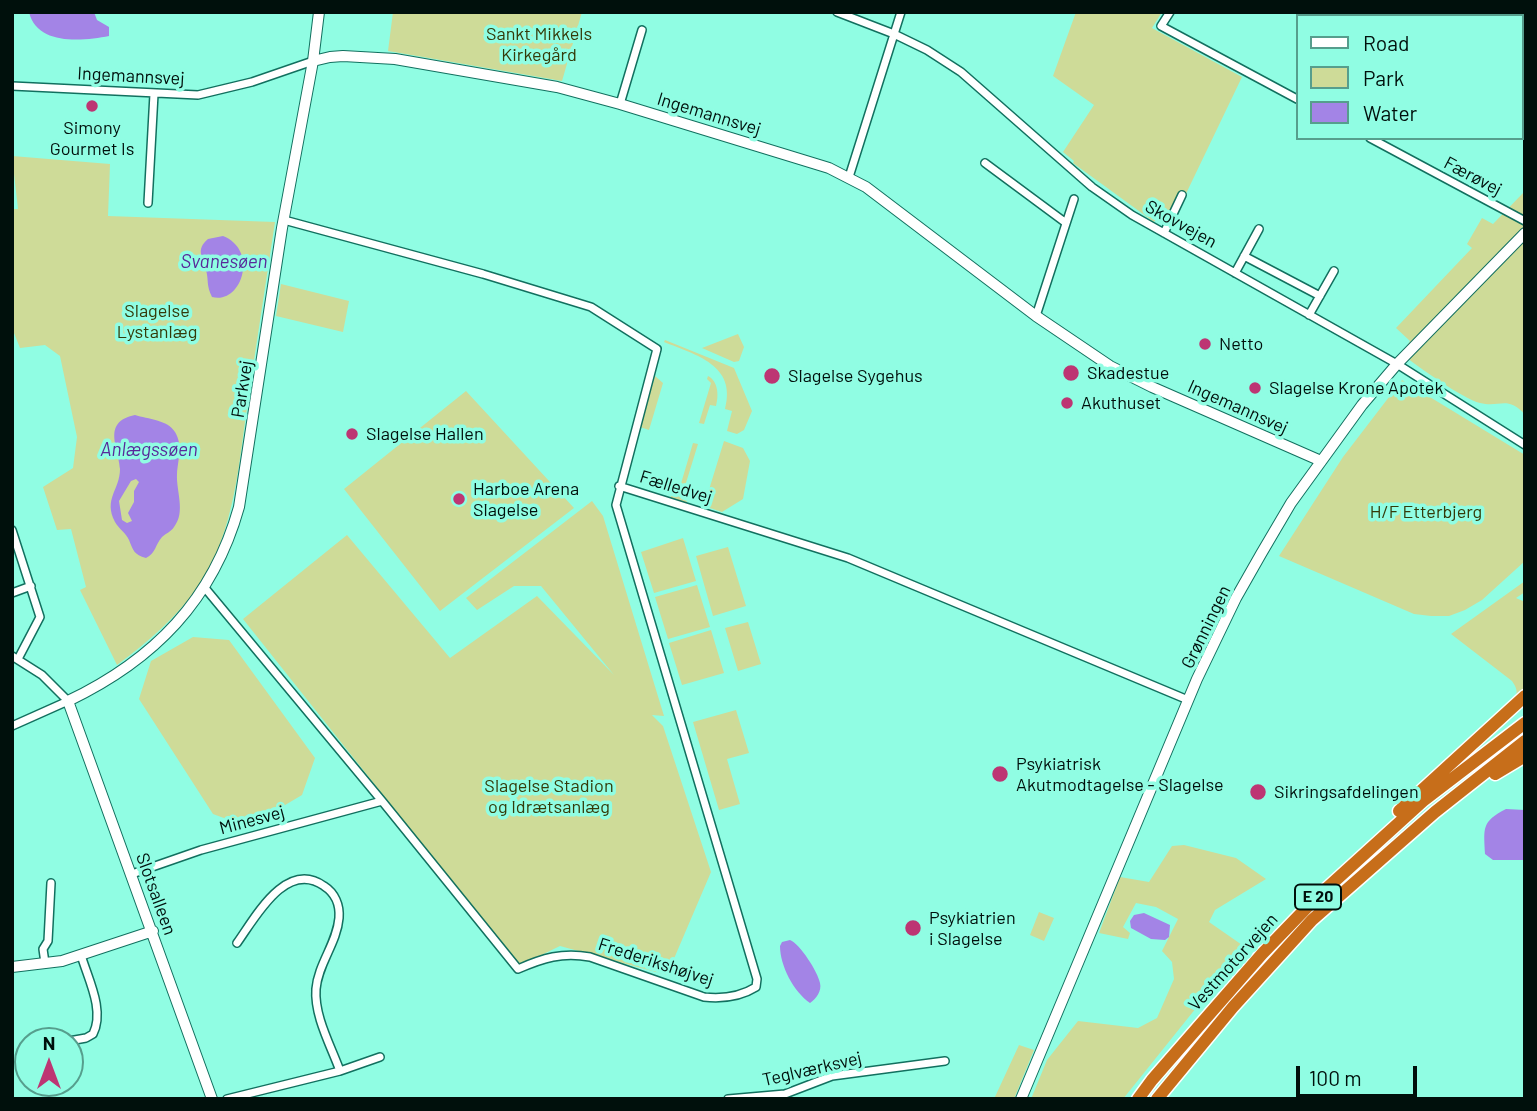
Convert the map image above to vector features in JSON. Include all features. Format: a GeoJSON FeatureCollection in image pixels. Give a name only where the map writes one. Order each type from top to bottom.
{"type":"FeatureCollection","features":[{"type":"Feature","properties":{"kind":"highway"},"geometry":{"type":"LineString","coordinates":[[1262,954],[1264,941],[1309,895],[1525,696]]}},
{"type":"Feature","properties":{"kind":"highway","name":"Vestmotorvejen"},"geometry":{"type":"LineString","coordinates":[[1138,1099],[1262,954],[1315,899],[1423,801],[1525,723]]}},
{"type":"Feature","properties":{"kind":"highway","name":"Vestmotorvejen"},"geometry":{"type":"LineString","coordinates":[[1157,1099],[1233,1007],[1312,920],[1436,812],[1525,741]]}},
{"type":"Feature","properties":{"kind":"highway"},"geometry":{"type":"LineString","coordinates":[[1436,812],[1525,756]]}},
{"type":"Feature","properties":{"kind":"street","name":"Parkvej"},"geometry":{"type":"LineString","coordinates":[[68,701],[122,670],[150,649],[182,620],[219,565],[239,507],[319,12]]}},
{"type":"Feature","properties":{"kind":"street","name":"Skovvejen"},"geometry":{"type":"LineString","coordinates":[[837,12],[927,50],[961,72],[1092,187],[1132,215],[1397,364],[1525,445]]}},
{"type":"Feature","properties":{"kind":"street"},"geometry":{"type":"LineString","coordinates":[[849,177],[901,12]]}},
{"type":"Feature","properties":{"kind":"street"},"geometry":{"type":"LineString","coordinates":[[1170,12],[1161,26],[1296,98]]}},
{"type":"Feature","properties":{"kind":"street"},"geometry":{"type":"LineString","coordinates":[[620,104],[642,30]]}},
{"type":"Feature","properties":{"kind":"street","name":"Ingemannsvej"},"geometry":{"type":"LineString","coordinates":[[12,86],[186,96],[211,93],[252,82],[313,61],[350,56],[395,59],[557,87],[620,104],[829,168],[849,177],[1082,349],[1137,380],[1321,461]]}},
{"type":"Feature","properties":{"kind":"street"},"geometry":{"type":"LineString","coordinates":[[148,203],[154,94]]}},
{"type":"Feature","properties":{"kind":"street","name":"Færøvej"},"geometry":{"type":"LineString","coordinates":[[1374,140],[1525,221]]}},
{"type":"Feature","properties":{"kind":"street"},"geometry":{"type":"LineString","coordinates":[[985,163],[1066,223]]}},
{"type":"Feature","properties":{"kind":"street"},"geometry":{"type":"LineString","coordinates":[[1164,233],[1182,195]]}},
{"type":"Feature","properties":{"kind":"street"},"geometry":{"type":"LineString","coordinates":[[1036,316],[1074,199]]}},
{"type":"Feature","properties":{"kind":"street","name":"Fælledvej"},"geometry":{"type":"LineString","coordinates":[[284,220],[591,307],[652,343],[657,349],[652,373],[619,486],[848,558],[1188,700]]}},
{"type":"Feature","properties":{"kind":"street"},"geometry":{"type":"LineString","coordinates":[[1235,273],[1259,229]]}},
{"type":"Feature","properties":{"kind":"street","name":"Grønningen"},"geometry":{"type":"LineString","coordinates":[[1021,1099],[1188,700],[1236,598],[1291,503],[1362,405],[1397,364],[1525,233]]}},
{"type":"Feature","properties":{"kind":"street"},"geometry":{"type":"LineString","coordinates":[[1244,256],[1320,296]]}},
{"type":"Feature","properties":{"kind":"street"},"geometry":{"type":"LineString","coordinates":[[1309,315],[1334,271]]}},
{"type":"Feature","properties":{"kind":"street","name":"Frederikshøjvej"},"geometry":{"type":"LineString","coordinates":[[205,588],[518,969],[545,957],[574,954],[590,957],[704,997],[718,999],[733,996],[757,986],[757,979],[618,517],[615,505],[619,486]]}},
{"type":"Feature","properties":{"kind":"street"},"geometry":{"type":"LineString","coordinates":[[12,530],[40,617],[15,657],[42,675],[68,701],[12,726]]}},
{"type":"Feature","properties":{"kind":"street"},"geometry":{"type":"LineString","coordinates":[[12,593],[31,586]]}},
{"type":"Feature","properties":{"kind":"street","name":"Slotsalleen"},"geometry":{"type":"LineString","coordinates":[[68,701],[212,1099]]}},
{"type":"Feature","properties":{"kind":"street","name":"Minesvej"},"geometry":{"type":"LineString","coordinates":[[132,874],[201,850],[382,801]]}},
{"type":"Feature","properties":{"kind":"street"},"geometry":{"type":"LineString","coordinates":[[237,943],[277,890],[289,881],[315,881],[332,893],[337,902],[338,924],[319,976],[316,1002],[340,1071]]}},
{"type":"Feature","properties":{"kind":"street"},"geometry":{"type":"LineString","coordinates":[[45,963],[43,949],[48,941],[51,883]]}},
{"type":"Feature","properties":{"kind":"street"},"geometry":{"type":"LineString","coordinates":[[12,967],[81,955],[153,931]]}},
{"type":"Feature","properties":{"kind":"street"},"geometry":{"type":"LineString","coordinates":[[81,955],[98,1021],[93,1034],[84,1038]]}},
{"type":"Feature","properties":{"kind":"street"},"geometry":{"type":"LineString","coordinates":[[227,1099],[340,1071],[380,1057]]}},
{"type":"Feature","properties":{"kind":"street","name":"Teglværksvej"},"geometry":{"type":"LineString","coordinates":[[728,1099],[785,1096],[832,1076],[945,1061]]}},
{"type":"Feature","properties":{"kind":"green space","name":"Sankt Mikkels Kirkegård"},"geometry":{"type":"Polygon","coordinates":[[[393,12],[582,12],[562,81],[388,51],[393,12]]]}},
{"type":"Feature","properties":{"kind":"green space"},"geometry":{"type":"Polygon","coordinates":[[[1076,12],[1162,12],[1152,28],[1242,77],[1170,227],[1156,219],[1154,222],[1073,163],[1063,152],[1094,105],[1053,76],[1076,12]]]}},
{"type":"Feature","properties":{"kind":"green space","name":"Slagelse Lystanlæg"},"geometry":{"type":"Polygon","coordinates":[[[12,156],[110,164],[108,216],[275,222],[234,495],[221,541],[200,584],[182,607],[151,638],[117,665],[80,590],[86,587],[71,529],[57,530],[43,487],[73,468],[77,437],[60,356],[45,345],[20,348],[12,328],[12,209],[18,209],[12,156]]]}},
{"type":"Feature","properties":{"kind":"green space"},"geometry":{"type":"Polygon","coordinates":[[[1525,191],[1525,415],[1514,405],[1480,403],[1440,382],[1402,354],[1410,341],[1396,328],[1472,248],[1467,244],[1482,218],[1493,224],[1525,191]]]}},
{"type":"Feature","properties":{"kind":"green space"},"geometry":{"type":"Polygon","coordinates":[[[281,284],[349,301],[343,332],[276,316],[281,284]]]}},
{"type":"Feature","properties":{"kind":"green space"},"geometry":{"type":"Polygon","coordinates":[[[738,334],[744,347],[739,361],[734,362],[702,348],[738,334]]]}},
{"type":"Feature","properties":{"kind":"green space"},"geometry":{"type":"Polygon","coordinates":[[[665,340],[734,368],[752,411],[744,430],[737,434],[727,431],[732,411],[725,409],[727,394],[725,382],[719,372],[701,357],[664,342],[665,340]]]}},
{"type":"Feature","properties":{"kind":"green space"},"geometry":{"type":"Polygon","coordinates":[[[655,376],[663,383],[649,430],[640,427],[655,376]]]}},
{"type":"Feature","properties":{"kind":"green space"},"geometry":{"type":"Polygon","coordinates":[[[708,376],[716,385],[717,397],[716,406],[710,405],[704,424],[699,423],[711,383],[707,379],[708,376]]]}},
{"type":"Feature","properties":{"kind":"green space","name":"H/F Etterbjerg"},"geometry":{"type":"Polygon","coordinates":[[[1402,380],[1525,455],[1525,561],[1482,600],[1449,616],[1414,614],[1279,556],[1343,457],[1402,380]]]}},
{"type":"Feature","properties":{"kind":"green space","name":"Harboe Arena Slagelse"},"geometry":{"type":"Polygon","coordinates":[[[466,391],[574,508],[440,611],[344,489],[466,391]]]}},
{"type":"Feature","properties":{"kind":"green space"},"geometry":{"type":"Polygon","coordinates":[[[724,441],[743,448],[750,461],[743,499],[722,512],[704,506],[724,441]]]}},
{"type":"Feature","properties":{"kind":"green space"},"geometry":{"type":"Polygon","coordinates":[[[693,443],[698,444],[681,499],[687,501],[686,504],[670,499],[671,496],[677,497],[693,443]]]}},
{"type":"Feature","properties":{"kind":"green space","name":"Slagelse Stadion og Idrætsanlæg"},"geometry":{"type":"Polygon","coordinates":[[[592,501],[603,516],[664,716],[652,715],[663,726],[711,872],[667,975],[560,946],[519,966],[243,619],[347,535],[450,658],[537,596],[614,675],[541,586],[514,586],[477,610],[466,598],[592,501]]]}},
{"type":"Feature","properties":{"kind":"green space"},"geometry":{"type":"Polygon","coordinates":[[[683,538],[696,581],[654,593],[641,552],[683,538]]]}},
{"type":"Feature","properties":{"kind":"green space"},"geometry":{"type":"Polygon","coordinates":[[[728,547],[746,606],[713,616],[696,556],[728,547]]]}},
{"type":"Feature","properties":{"kind":"green space"},"geometry":{"type":"Polygon","coordinates":[[[1525,581],[1525,592],[1516,598],[1525,602],[1525,688],[1514,699],[1517,692],[1512,681],[1451,634],[1525,581]]]}},
{"type":"Feature","properties":{"kind":"green space"},"geometry":{"type":"Polygon","coordinates":[[[697,585],[710,627],[668,639],[655,597],[697,585]]]}},
{"type":"Feature","properties":{"kind":"green space"},"geometry":{"type":"Polygon","coordinates":[[[748,622],[761,664],[738,671],[725,628],[748,622]]]}},
{"type":"Feature","properties":{"kind":"green space"},"geometry":{"type":"Polygon","coordinates":[[[711,630],[724,673],[682,685],[669,643],[711,630]]]}},
{"type":"Feature","properties":{"kind":"green space"},"geometry":{"type":"Polygon","coordinates":[[[193,637],[229,640],[315,758],[302,795],[248,827],[213,814],[139,699],[151,661],[193,637]]]}},
{"type":"Feature","properties":{"kind":"green space"},"geometry":{"type":"Polygon","coordinates":[[[736,710],[749,753],[727,759],[740,804],[719,810],[693,722],[736,710]]]}},
{"type":"Feature","properties":{"kind":"green space"},"geometry":{"type":"Polygon","coordinates":[[[1184,845],[1236,858],[1266,879],[1215,910],[1209,922],[1245,947],[1123,1099],[1031,1099],[1047,1060],[1078,1021],[1138,1028],[1157,1018],[1174,979],[1172,962],[1162,951],[1178,919],[1156,907],[1136,903],[1123,927],[1130,933],[1128,939],[1099,933],[1120,877],[1149,882],[1172,846],[1184,845]]]}},
{"type":"Feature","properties":{"kind":"green space"},"geometry":{"type":"Polygon","coordinates":[[[1039,912],[1054,918],[1044,941],[1030,935],[1039,912]]]}},
{"type":"Feature","properties":{"kind":"green space"},"geometry":{"type":"Polygon","coordinates":[[[1019,1045],[1034,1050],[1014,1099],[994,1099],[1019,1045]]]}},
{"type":"Feature","properties":{"kind":"water"},"geometry":{"type":"Polygon","coordinates":[[[29,12],[94,12],[97,20],[109,27],[109,36],[74,40],[51,36],[41,31],[29,12]]]}},
{"type":"Feature","properties":{"kind":"water","name":"Svanesøen"},"geometry":{"type":"Polygon","coordinates":[[[223,236],[234,243],[241,253],[242,275],[231,293],[223,297],[212,297],[201,250],[208,239],[223,236]]]}},
{"type":"Feature","properties":{"kind":"water","name":"Anlægssøen"},"geometry":{"type":"Polygon","coordinates":[[[135,415],[163,422],[172,428],[179,442],[178,521],[146,558],[134,552],[112,514],[111,501],[120,469],[114,437],[118,423],[135,415]],[[136,479],[131,481],[119,501],[122,520],[127,523],[132,521],[128,513],[139,482],[136,479]]]}},
{"type":"Feature","properties":{"kind":"water"},"geometry":{"type":"Polygon","coordinates":[[[1506,809],[1525,810],[1525,860],[1493,860],[1485,854],[1484,838],[1488,822],[1506,809]]]}},
{"type":"Feature","properties":{"kind":"water"},"geometry":{"type":"Polygon","coordinates":[[[1144,913],[1170,925],[1169,937],[1165,940],[1151,939],[1131,928],[1130,921],[1134,915],[1144,913]]]}},
{"type":"Feature","properties":{"kind":"water"},"geometry":{"type":"Polygon","coordinates":[[[790,940],[803,952],[819,978],[819,992],[810,1003],[793,985],[782,962],[780,946],[782,942],[790,940]]]}},
{"type":"Feature","properties":{"kind":"place","name":"Simony Gourmet Is"},"geometry":{"type":"Point","coordinates":[92,106]}},
{"type":"Feature","properties":{"kind":"place","name":"Netto"},"geometry":{"type":"Point","coordinates":[1205,344]}},
{"type":"Feature","properties":{"kind":"place","name":"Skadestue"},"geometry":{"type":"Point","coordinates":[1071,373]}},
{"type":"Feature","properties":{"kind":"place","name":"Slagelse Sygehus"},"geometry":{"type":"Point","coordinates":[772,376]}},
{"type":"Feature","properties":{"kind":"place","name":"Slagelse Krone Apotek"},"geometry":{"type":"Point","coordinates":[1255,388]}},
{"type":"Feature","properties":{"kind":"place","name":"Akuthuset"},"geometry":{"type":"Point","coordinates":[1067,403]}},
{"type":"Feature","properties":{"kind":"place","name":"Slagelse Hallen"},"geometry":{"type":"Point","coordinates":[352,434]}},
{"type":"Feature","properties":{"kind":"place","name":"Harboe Arena Slagelse"},"geometry":{"type":"Point","coordinates":[459,499]}},
{"type":"Feature","properties":{"kind":"place","name":"Psykiatrisk Akutmodtagelse - Slagelse"},"geometry":{"type":"Point","coordinates":[1000,774]}},
{"type":"Feature","properties":{"kind":"place","name":"Sikringsafdelingen"},"geometry":{"type":"Point","coordinates":[1258,792]}},
{"type":"Feature","properties":{"kind":"place","name":"Psykiatrien i Slagelse"},"geometry":{"type":"Point","coordinates":[913,928]}}]}
